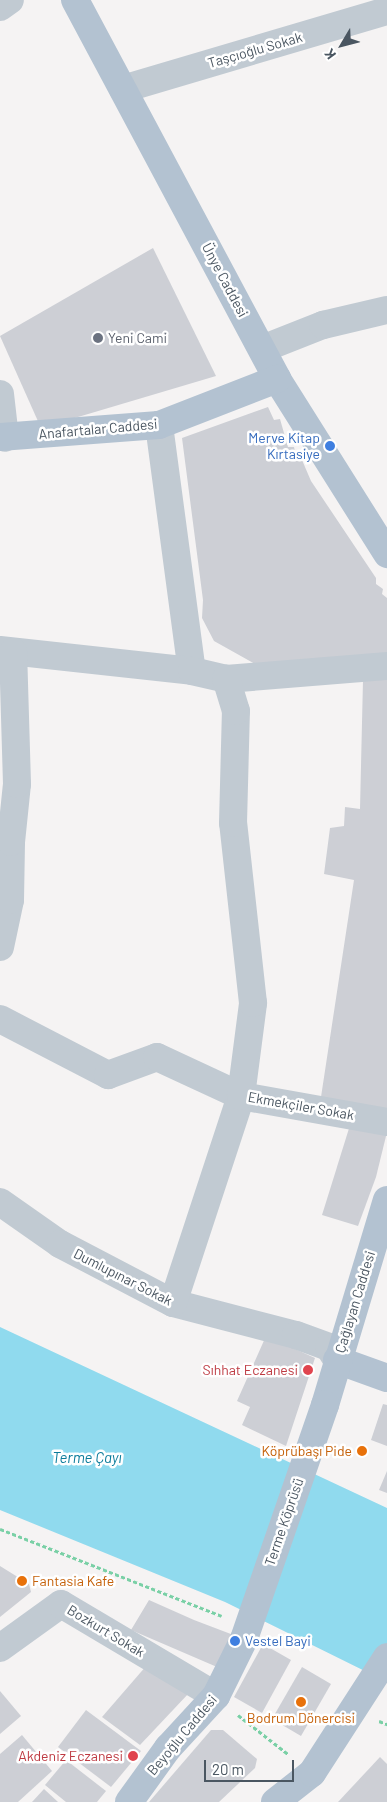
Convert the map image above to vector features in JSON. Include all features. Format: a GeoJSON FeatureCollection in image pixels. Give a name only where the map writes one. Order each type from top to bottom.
{"type":"FeatureCollection","features":[{"type":"Feature","properties":{"kind":"main road","name":"Ünye Caddesi"},"geometry":{"type":"LineString","coordinates":[[75,0],[277,379],[387,554]]}},
{"type":"Feature","properties":{"kind":"main road","name":"Anafartalar Caddesi"},"geometry":{"type":"LineString","coordinates":[[3,437],[159,425],[277,379]]}},
{"type":"Feature","properties":{"kind":"main road","name":"Çağlayan Caddesi"},"geometry":{"type":"LineString","coordinates":[[325,1404],[387,1200]]}},
{"type":"Feature","properties":{"kind":"main road"},"geometry":{"type":"LineString","coordinates":[[337,1360],[387,1378]]}},
{"type":"Feature","properties":{"kind":"main road","name":"Terme Köprüsü"},"geometry":{"type":"LineString","coordinates":[[244,1639],[325,1404]]}},
{"type":"Feature","properties":{"kind":"main road","name":"Beyoğlu Caddesi"},"geometry":{"type":"LineString","coordinates":[[129,1802],[168,1748],[216,1696],[244,1639]]}},
{"type":"Feature","properties":{"kind":"main road"},"geometry":{"type":"LineString","coordinates":[[275,1802],[312,1774],[387,1657]]}},
{"type":"Feature","properties":{"kind":"street"},"geometry":{"type":"LineString","coordinates":[[0,7],[10,0]]}},
{"type":"Feature","properties":{"kind":"street","name":"Taşçıoğlu Sokak"},"geometry":{"type":"LineString","coordinates":[[123,89],[387,11]]}},
{"type":"Feature","properties":{"kind":"street"},"geometry":{"type":"LineString","coordinates":[[262,349],[323,325],[387,310]]}},
{"type":"Feature","properties":{"kind":"street"},"geometry":{"type":"LineString","coordinates":[[0,394],[3,437]]}},
{"type":"Feature","properties":{"kind":"street"},"geometry":{"type":"LineString","coordinates":[[159,425],[192,671]]}},
{"type":"Feature","properties":{"kind":"street"},"geometry":{"type":"LineString","coordinates":[[0,947],[10,900],[11,842],[17,784],[7,651],[192,671],[226,679],[387,666]]}},
{"type":"Feature","properties":{"kind":"street"},"geometry":{"type":"LineString","coordinates":[[173,1303],[241,1096],[253,1003],[233,823],[236,711],[226,679]]}},
{"type":"Feature","properties":{"kind":"street","name":"Ekmekçiler Sokak"},"geometry":{"type":"LineString","coordinates":[[0,1019],[108,1074],[157,1057],[241,1096],[387,1122]]}},
{"type":"Feature","properties":{"kind":"street","name":"Dumlupınar Sokak"},"geometry":{"type":"LineString","coordinates":[[0,1202],[60,1244],[173,1303],[296,1335],[329,1347],[337,1360]]}},
{"type":"Feature","properties":{"kind":"street","name":"Bozkurt Sokak"},"geometry":{"type":"LineString","coordinates":[[0,1648],[61,1604],[216,1696]]}},
{"type":"Feature","properties":{"kind":"path"},"geometry":{"type":"LineString","coordinates":[[0,1529],[253,1628],[244,1639]]}},
{"type":"Feature","properties":{"kind":"path"},"geometry":{"type":"LineString","coordinates":[[216,1696],[312,1774]]}},
{"type":"Feature","properties":{"kind":"water","name":"Terme Çayı"},"geometry":{"type":"Polygon","coordinates":[[[0,1327],[387,1508],[387,1682],[225,1602],[0,1510],[0,1327]]]}},
{"type":"Feature","properties":{"kind":"building","name":"Yeni Cami"},"geometry":{"type":"Polygon","coordinates":[[[153,248],[216,376],[41,428],[0,336],[153,248]]]}},
{"type":"Feature","properties":{"kind":"building"},"geometry":{"type":"Polygon","coordinates":[[[268,407],[274,420],[280,419],[288,447],[294,447],[297,460],[302,460],[311,481],[376,578],[376,584],[383,589],[382,594],[387,598],[387,660],[257,665],[214,641],[202,618],[203,600],[182,438],[268,407]]]}},
{"type":"Feature","properties":{"kind":"building"},"geometry":{"type":"Polygon","coordinates":[[[363,680],[387,680],[387,1109],[321,1097],[354,880],[324,874],[330,828],[344,826],[345,807],[360,809],[363,680]]]}},
{"type":"Feature","properties":{"kind":"building"},"geometry":{"type":"Polygon","coordinates":[[[351,1122],[387,1132],[376,1177],[358,1226],[322,1215],[351,1122]]]}},
{"type":"Feature","properties":{"kind":"building"},"geometry":{"type":"Polygon","coordinates":[[[266,1336],[315,1358],[286,1446],[242,1425],[250,1407],[237,1401],[266,1336]]]}},
{"type":"Feature","properties":{"kind":"building"},"geometry":{"type":"Polygon","coordinates":[[[383,1404],[387,1405],[387,1446],[371,1440],[383,1404]]]}},
{"type":"Feature","properties":{"kind":"building"},"geometry":{"type":"Polygon","coordinates":[[[387,1471],[387,1493],[379,1490],[387,1471]]]}},
{"type":"Feature","properties":{"kind":"building"},"geometry":{"type":"Polygon","coordinates":[[[0,1566],[29,1584],[31,1592],[0,1617],[0,1566]]]}},
{"type":"Feature","properties":{"kind":"building"},"geometry":{"type":"Polygon","coordinates":[[[149,1600],[244,1639],[224,1670],[131,1630],[149,1600]]]}},
{"type":"Feature","properties":{"kind":"building"},"geometry":{"type":"Polygon","coordinates":[[[263,1644],[291,1660],[262,1713],[234,1697],[263,1644]]]}},
{"type":"Feature","properties":{"kind":"building"},"geometry":{"type":"Polygon","coordinates":[[[147,1665],[189,1693],[140,1745],[102,1717],[147,1665]]]}},
{"type":"Feature","properties":{"kind":"building","name":"Bodrum Dönercisi"},"geometry":{"type":"Polygon","coordinates":[[[302,1667],[331,1684],[301,1736],[272,1719],[302,1667]]]}},
{"type":"Feature","properties":{"kind":"building"},"geometry":{"type":"Polygon","coordinates":[[[0,1691],[21,1716],[0,1734],[0,1691]]]}},
{"type":"Feature","properties":{"kind":"building"},"geometry":{"type":"Polygon","coordinates":[[[86,1710],[141,1751],[111,1787],[58,1747],[86,1710]]]}},
{"type":"Feature","properties":{"kind":"building"},"geometry":{"type":"Polygon","coordinates":[[[211,1730],[223,1730],[257,1759],[255,1768],[219,1802],[149,1802],[211,1730]]]}},
{"type":"Feature","properties":{"kind":"building"},"geometry":{"type":"Polygon","coordinates":[[[22,1735],[52,1771],[18,1802],[0,1802],[0,1754],[22,1735]]]}},
{"type":"Feature","properties":{"kind":"building"},"geometry":{"type":"Polygon","coordinates":[[[380,1757],[387,1764],[387,1802],[338,1802],[380,1757]]]}},
{"type":"Feature","properties":{"kind":"building"},"geometry":{"type":"Polygon","coordinates":[[[66,1760],[106,1791],[97,1802],[66,1802],[45,1785],[66,1760]]]}},
{"type":"Feature","properties":{"kind":"building"},"geometry":{"type":"Polygon","coordinates":[[[44,1789],[58,1802],[32,1802],[44,1789]]]}},
{"type":"Feature","properties":{"kind":"place","name":"Yeni Cami"},"geometry":{"type":"Point","coordinates":[98,338]}},
{"type":"Feature","properties":{"kind":"place","name":"Merve Kitap Kırtasiye"},"geometry":{"type":"Point","coordinates":[330,446]}},
{"type":"Feature","properties":{"kind":"place","name":"Sıhhat Eczanesi"},"geometry":{"type":"Point","coordinates":[308,1370]}},
{"type":"Feature","properties":{"kind":"place","name":"Köprübaşı Pide"},"geometry":{"type":"Point","coordinates":[362,1451]}},
{"type":"Feature","properties":{"kind":"place","name":"Fantasia Kafe"},"geometry":{"type":"Point","coordinates":[22,1581]}},
{"type":"Feature","properties":{"kind":"place","name":"Vestel Bayi"},"geometry":{"type":"Point","coordinates":[235,1641]}},
{"type":"Feature","properties":{"kind":"place","name":"Bodrum Dönercisi"},"geometry":{"type":"Point","coordinates":[301,1702]}},
{"type":"Feature","properties":{"kind":"place","name":"Akdeniz Eczanesi"},"geometry":{"type":"Point","coordinates":[133,1756]}}]}
